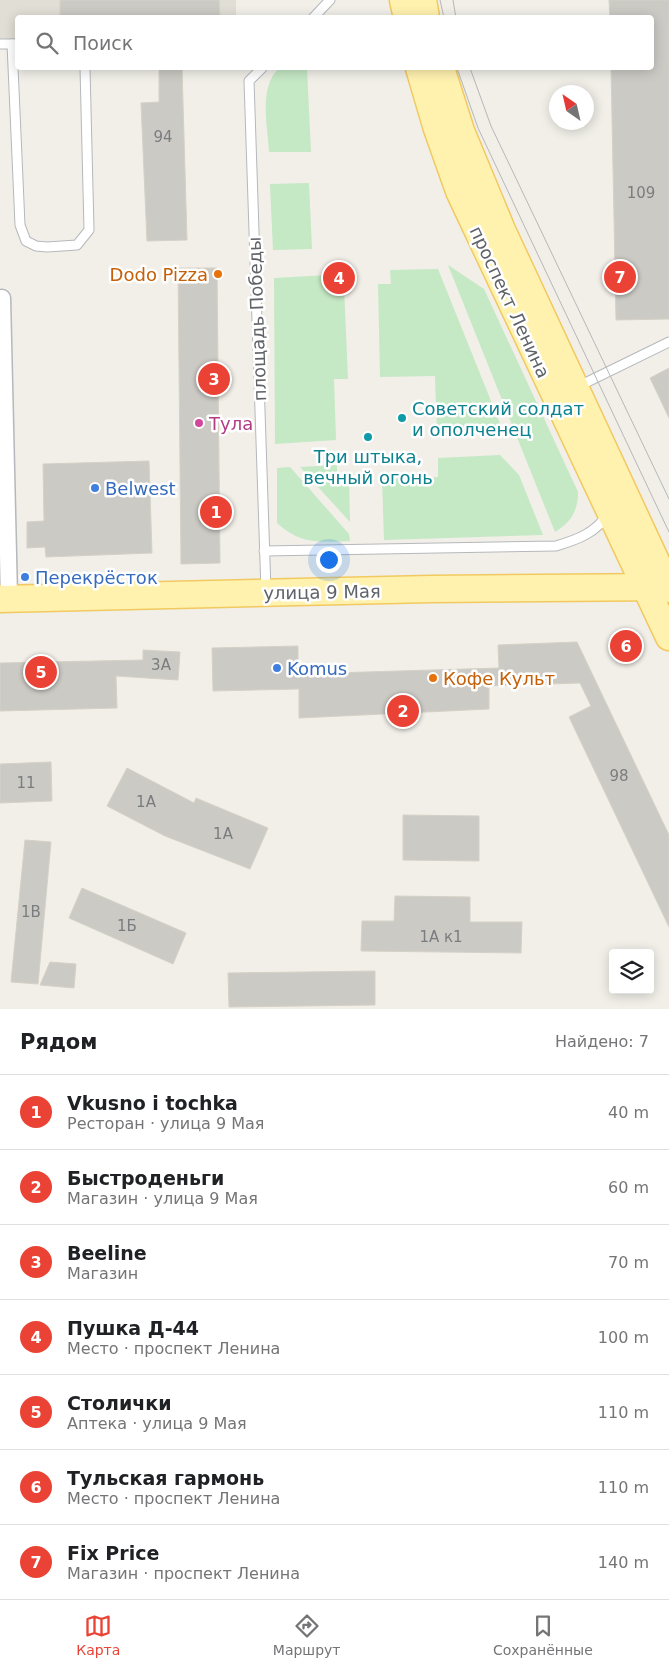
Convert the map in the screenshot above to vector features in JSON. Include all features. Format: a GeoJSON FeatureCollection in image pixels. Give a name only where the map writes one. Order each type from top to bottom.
{"type":"FeatureCollection","features":[{"type":"Feature","properties":{"kind":"main road"},"geometry":{"type":"LineString","coordinates":[[403,0],[406,15]]}},
{"type":"Feature","properties":{"kind":"main road"},"geometry":{"type":"LineString","coordinates":[[422,0],[425,15]]}},
{"type":"Feature","properties":{"kind":"main road","name":"проспект Ленина"},"geometry":{"type":"LineString","coordinates":[[420,70],[437,129],[459,191],[608,512],[663,587]]}},
{"type":"Feature","properties":{"kind":"main road","name":"проспект Ленина"},"geometry":{"type":"LineString","coordinates":[[442,70],[461,131],[502,230],[620,486],[663,587],[669,637]]}},
{"type":"Feature","properties":{"kind":"main road","name":"улица 9 Мая"},"geometry":{"type":"LineString","coordinates":[[5,599],[663,587]]}},
{"type":"Feature","properties":{"kind":"street"},"geometry":{"type":"LineString","coordinates":[[2,298],[5,599]]}},
{"type":"Feature","properties":{"kind":"lane"},"geometry":{"type":"LineString","coordinates":[[316,15],[330,0]]}},
{"type":"Feature","properties":{"kind":"lane"},"geometry":{"type":"LineString","coordinates":[[0,44],[15,44]]}},
{"type":"Feature","properties":{"kind":"lane"},"geometry":{"type":"LineString","coordinates":[[16,70],[20,225],[26,241],[36,246],[71,247],[84,239],[89,230],[85,70]]}},
{"type":"Feature","properties":{"kind":"lane","name":"площадь Победы"},"geometry":{"type":"LineString","coordinates":[[260,70],[249,80],[266,593]]}},
{"type":"Feature","properties":{"kind":"lane"},"geometry":{"type":"LineString","coordinates":[[574,388],[669,342]]}},
{"type":"Feature","properties":{"kind":"lane"},"geometry":{"type":"LineString","coordinates":[[264,551],[556,546],[578,539],[592,531],[604,520],[620,486]]}},
{"type":"Feature","properties":{"kind":"shaded area"},"geometry":{"type":"Polygon","coordinates":[[[0,0],[236,0],[236,15],[15,15],[15,42],[0,42],[0,0]]]}},
{"type":"Feature","properties":{"kind":"green space"},"geometry":{"type":"Polygon","coordinates":[[[277,70],[307,70],[311,152],[269,152],[266,97],[272,76],[277,70]]]}},
{"type":"Feature","properties":{"kind":"green space"},"geometry":{"type":"Polygon","coordinates":[[[309,183],[312,249],[273,250],[270,184],[309,183]]]}},
{"type":"Feature","properties":{"kind":"green space"},"geometry":{"type":"Polygon","coordinates":[[[448,265],[484,289],[578,492],[575,510],[569,520],[555,532],[448,265]]]}},
{"type":"Feature","properties":{"kind":"green space"},"geometry":{"type":"Polygon","coordinates":[[[438,269],[503,431],[437,434],[435,376],[380,377],[378,284],[391,284],[390,270],[438,269]]]}},
{"type":"Feature","properties":{"kind":"green space"},"geometry":{"type":"Polygon","coordinates":[[[329,275],[330,287],[344,287],[348,379],[334,379],[336,440],[275,444],[274,278],[329,275]]]}},
{"type":"Feature","properties":{"kind":"green space"},"geometry":{"type":"Polygon","coordinates":[[[500,455],[519,475],[543,535],[384,540],[382,479],[438,477],[438,458],[500,455]]]}},
{"type":"Feature","properties":{"kind":"green space"},"geometry":{"type":"Polygon","coordinates":[[[337,465],[337,480],[349,480],[350,522],[300,467],[337,465]]]}},
{"type":"Feature","properties":{"kind":"green space"},"geometry":{"type":"Polygon","coordinates":[[[290,467],[349,534],[350,541],[311,541],[294,535],[277,523],[277,468],[290,467]]]}},
{"type":"Feature","properties":{"kind":"building"},"geometry":{"type":"Polygon","coordinates":[[[60,0],[219,0],[220,15],[60,15],[60,0]]]}},
{"type":"Feature","properties":{"kind":"building"},"geometry":{"type":"Polygon","coordinates":[[[609,0],[669,0],[669,319],[616,320],[611,70],[654,70],[654,15],[610,15],[609,0]]]}},
{"type":"Feature","properties":{"kind":"building"},"geometry":{"type":"Polygon","coordinates":[[[159,70],[182,70],[187,240],[147,241],[141,103],[159,102],[159,70]]]}},
{"type":"Feature","properties":{"kind":"building","name":"Тула"},"geometry":{"type":"Polygon","coordinates":[[[178,268],[217,268],[220,563],[181,564],[178,268]]]}},
{"type":"Feature","properties":{"kind":"building"},"geometry":{"type":"Polygon","coordinates":[[[669,368],[669,418],[650,378],[669,368]]]}},
{"type":"Feature","properties":{"kind":"building"},"geometry":{"type":"Polygon","coordinates":[[[149,461],[152,553],[46,557],[45,547],[27,548],[27,522],[44,521],[43,464],[149,461]]]}},
{"type":"Feature","properties":{"kind":"building"},"geometry":{"type":"Polygon","coordinates":[[[577,642],[669,835],[669,927],[569,717],[591,706],[580,683],[489,686],[489,709],[299,718],[299,689],[213,691],[212,648],[298,646],[298,674],[499,668],[498,645],[577,642]]]}},
{"type":"Feature","properties":{"kind":"building"},"geometry":{"type":"Polygon","coordinates":[[[143,650],[180,652],[178,680],[116,676],[117,708],[0,711],[0,663],[143,660],[143,650]]]}},
{"type":"Feature","properties":{"kind":"building"},"geometry":{"type":"Polygon","coordinates":[[[51,762],[52,801],[0,803],[0,764],[51,762]]]}},
{"type":"Feature","properties":{"kind":"building"},"geometry":{"type":"Polygon","coordinates":[[[127,768],[194,803],[196,798],[268,828],[250,869],[165,836],[107,806],[127,768]]]}},
{"type":"Feature","properties":{"kind":"building"},"geometry":{"type":"Polygon","coordinates":[[[403,815],[479,816],[479,861],[403,860],[403,815]]]}},
{"type":"Feature","properties":{"kind":"building"},"geometry":{"type":"Polygon","coordinates":[[[25,840],[51,842],[38,984],[11,982],[25,840]]]}},
{"type":"Feature","properties":{"kind":"building"},"geometry":{"type":"Polygon","coordinates":[[[82,888],[186,933],[173,964],[69,918],[82,888]]]}},
{"type":"Feature","properties":{"kind":"building"},"geometry":{"type":"Polygon","coordinates":[[[395,896],[470,897],[470,922],[522,922],[521,953],[361,951],[362,921],[394,921],[395,896]]]}},
{"type":"Feature","properties":{"kind":"building"},"geometry":{"type":"Polygon","coordinates":[[[50,962],[76,964],[74,988],[40,985],[50,962]]]}},
{"type":"Feature","properties":{"kind":"building"},"geometry":{"type":"Polygon","coordinates":[[[375,971],[375,1005],[229,1007],[228,973],[375,971]]]}},
{"type":"Feature","properties":{"kind":"tram line"},"geometry":{"type":"LineString","coordinates":[[440,0],[443,15]]}},
{"type":"Feature","properties":{"kind":"tram line"},"geometry":{"type":"LineString","coordinates":[[453,0],[456,15]]}},
{"type":"Feature","properties":{"kind":"tram line"},"geometry":{"type":"LineString","coordinates":[[458,70],[478,128],[669,532]]}},
{"type":"Feature","properties":{"kind":"tram line"},"geometry":{"type":"LineString","coordinates":[[471,70],[491,126],[669,499]]}},
{"type":"Feature","properties":{"kind":"place","name":"Dodo Pizza"},"geometry":{"type":"Point","coordinates":[218,274]}},
{"type":"Feature","properties":{"kind":"place","name":"Fix Price"},"geometry":{"type":"Point","coordinates":[620,277]}},
{"type":"Feature","properties":{"kind":"place","name":"Пушка Д-44"},"geometry":{"type":"Point","coordinates":[339,278]}},
{"type":"Feature","properties":{"kind":"place","name":"Beeline"},"geometry":{"type":"Point","coordinates":[214,379]}},
{"type":"Feature","properties":{"kind":"place","name":"Советский солдат и ополченец"},"geometry":{"type":"Point","coordinates":[402,418]}},
{"type":"Feature","properties":{"kind":"place","name":"Тула"},"geometry":{"type":"Point","coordinates":[199,423]}},
{"type":"Feature","properties":{"kind":"place","name":"Три штыка, вечный огонь"},"geometry":{"type":"Point","coordinates":[368,437]}},
{"type":"Feature","properties":{"kind":"place","name":"Belwest"},"geometry":{"type":"Point","coordinates":[95,488]}},
{"type":"Feature","properties":{"kind":"place","name":"Vkusno i tochka"},"geometry":{"type":"Point","coordinates":[216,512]}},
{"type":"Feature","properties":{"kind":"place","name":"Перекрёсток"},"geometry":{"type":"Point","coordinates":[25,577]}},
{"type":"Feature","properties":{"kind":"place","name":"Тульская гармонь"},"geometry":{"type":"Point","coordinates":[626,646]}},
{"type":"Feature","properties":{"kind":"place","name":"Komus"},"geometry":{"type":"Point","coordinates":[277,668]}},
{"type":"Feature","properties":{"kind":"place","name":"Столички"},"geometry":{"type":"Point","coordinates":[41,672]}},
{"type":"Feature","properties":{"kind":"place","name":"Кофе Культ"},"geometry":{"type":"Point","coordinates":[433,678]}},
{"type":"Feature","properties":{"kind":"place","name":"Быстроденьги"},"geometry":{"type":"Point","coordinates":[403,711]}}]}
